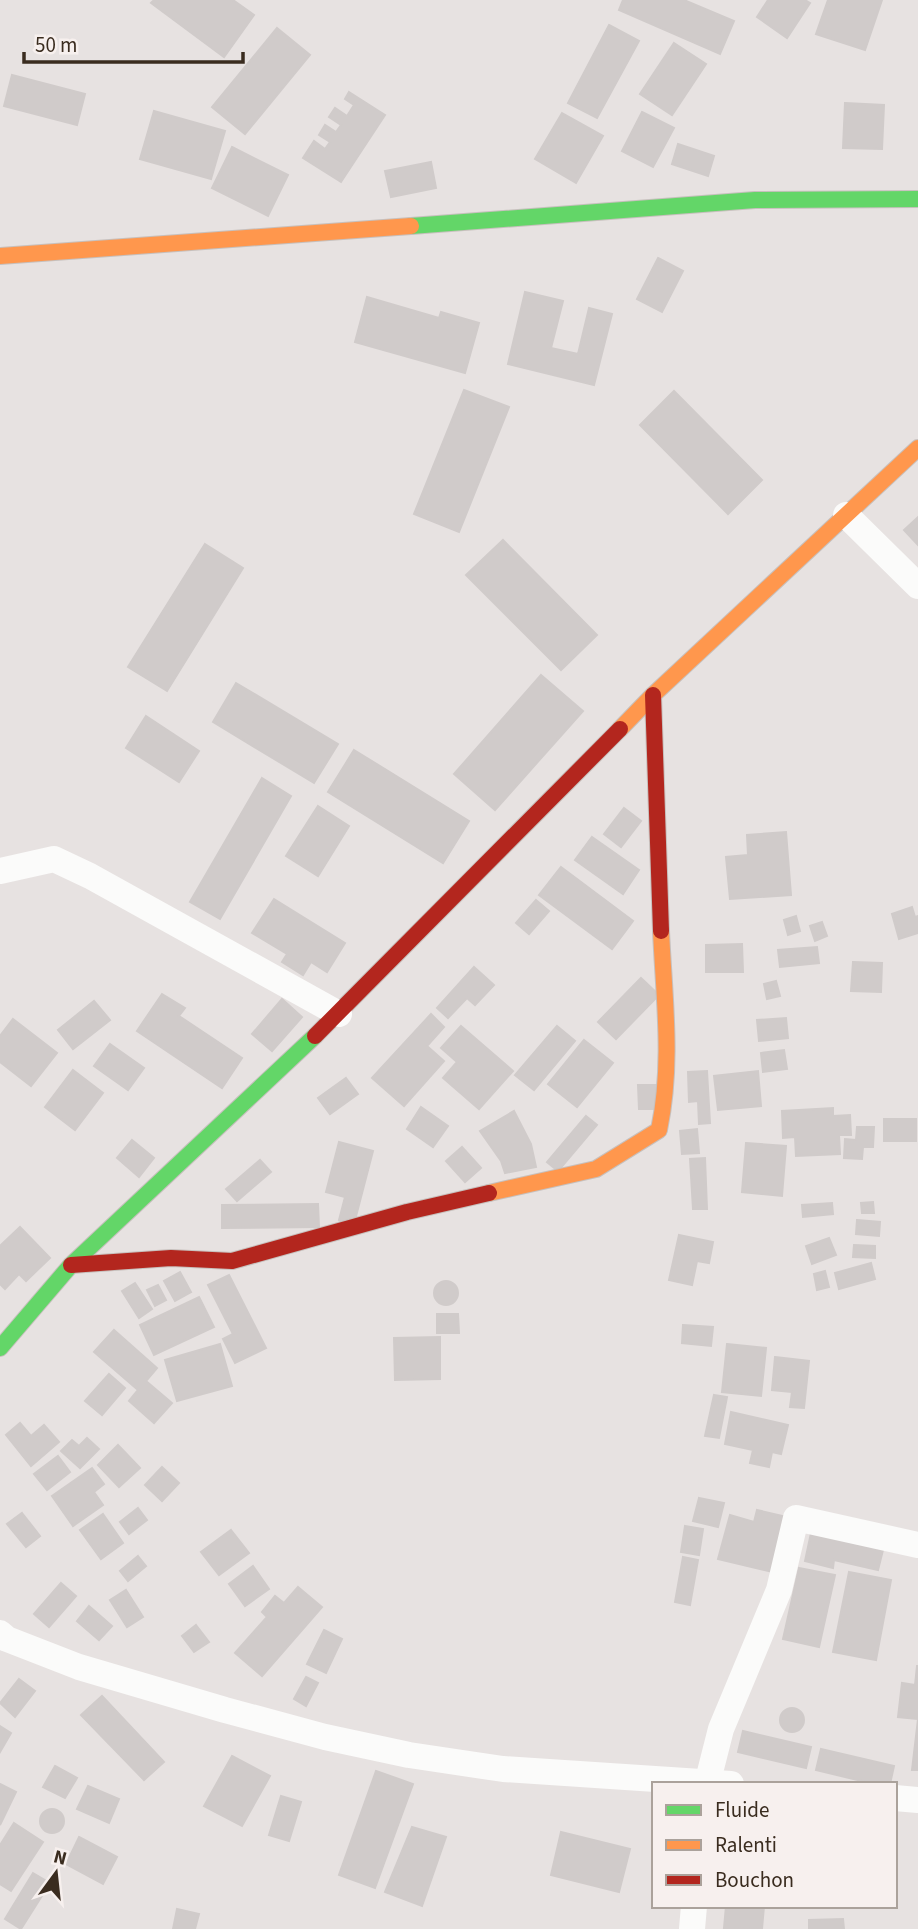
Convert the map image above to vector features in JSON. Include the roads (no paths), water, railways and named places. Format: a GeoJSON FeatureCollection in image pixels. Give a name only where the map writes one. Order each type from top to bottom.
{"type":"FeatureCollection","features":[{"type":"Feature","properties":{"kind":"street"},"geometry":{"type":"LineString","coordinates":[[0,256],[755,200],[918,200]]}},
{"type":"Feature","properties":{"kind":"street"},"geometry":{"type":"LineString","coordinates":[[0,1348],[71,1265],[339,1014],[653,695],[918,448]]}},
{"type":"Feature","properties":{"kind":"street"},"geometry":{"type":"LineString","coordinates":[[846,514],[918,586]]}},
{"type":"Feature","properties":{"kind":"street"},"geometry":{"type":"LineString","coordinates":[[71,1265],[171,1258],[232,1261],[407,1212],[596,1169],[659,1130],[666,1102],[670,1065],[664,991],[653,695]]}},
{"type":"Feature","properties":{"kind":"street"},"geometry":{"type":"LineString","coordinates":[[0,871],[54,859],[90,876],[339,1014]]}},
{"type":"Feature","properties":{"kind":"street"},"geometry":{"type":"LineString","coordinates":[[715,1782],[721,1729],[779,1590],[796,1518],[918,1545]]}},
{"type":"Feature","properties":{"kind":"street"},"geometry":{"type":"LineString","coordinates":[[0,1633],[7,1639],[79,1667],[337,1740],[410,1755],[503,1769],[700,1782]]}},
{"type":"Feature","properties":{"kind":"street"},"geometry":{"type":"LineString","coordinates":[[897,1798],[918,1800]]}},
{"type":"Feature","properties":{"kind":"street"},"geometry":{"type":"LineString","coordinates":[[692,1929],[694,1908]]}}]}
